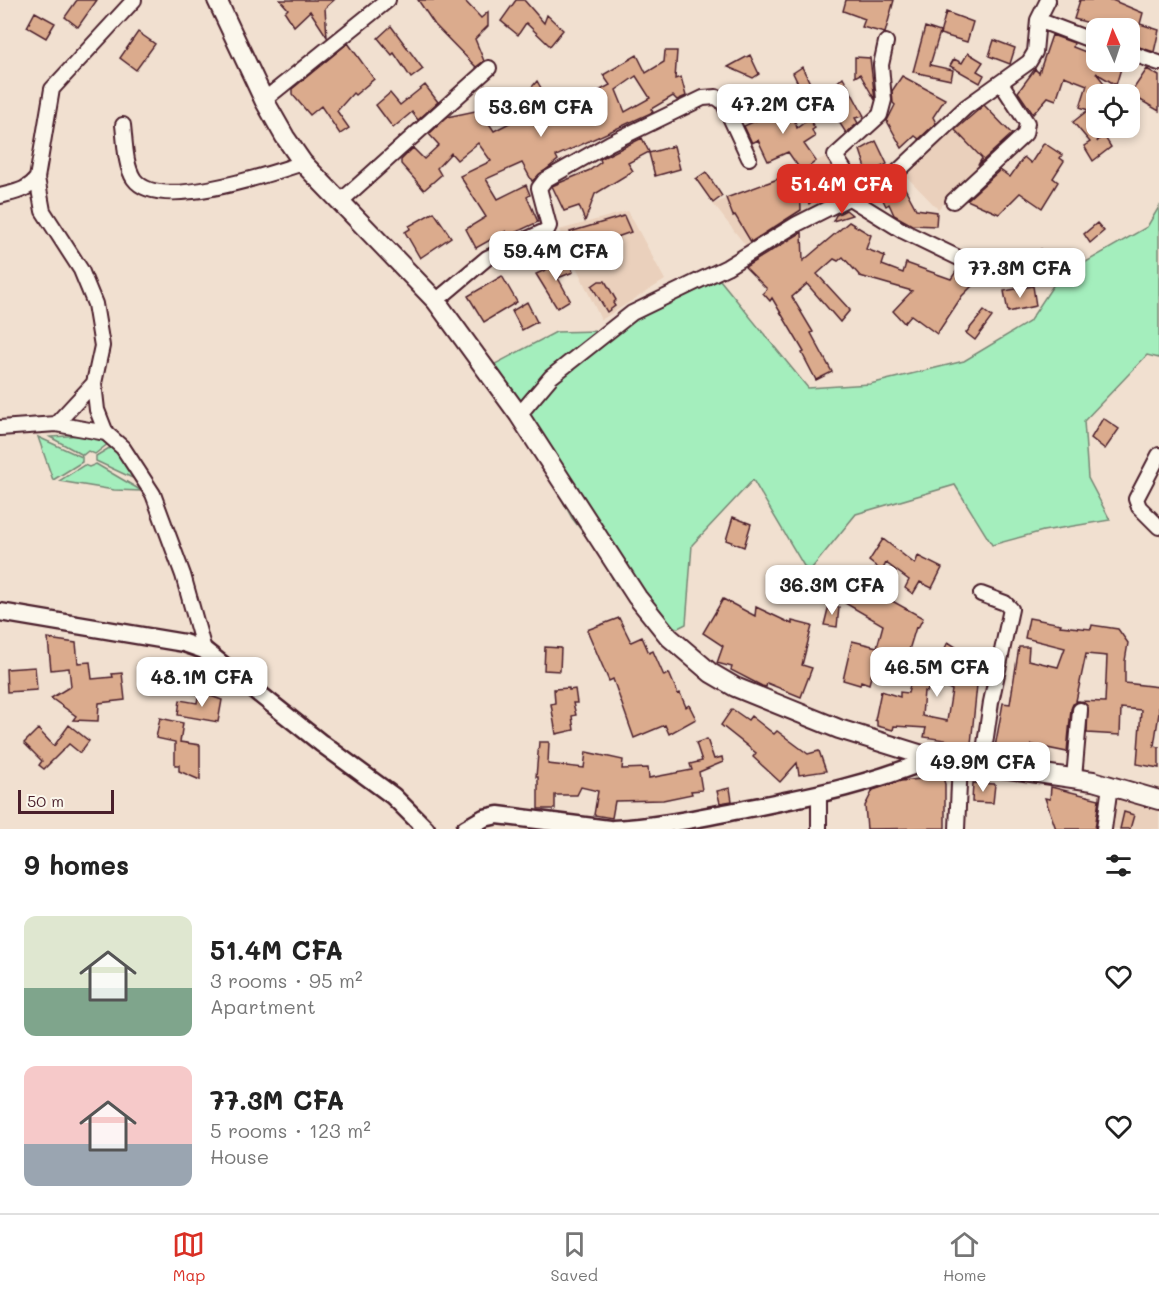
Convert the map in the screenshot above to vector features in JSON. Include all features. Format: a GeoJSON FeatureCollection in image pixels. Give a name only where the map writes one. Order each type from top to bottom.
{"type":"FeatureCollection","features":[{"type":"Feature","properties":{"kind":"main road"},"geometry":{"type":"LineString","coordinates":[[217,0],[264,100],[303,163],[436,301],[519,415],[636,597],[676,644],[711,673],[735,687],[839,729],[932,758],[1074,778],[1159,800]]}},
{"type":"Feature","properties":{"kind":"street"},"geometry":{"type":"LineString","coordinates":[[134,0],[52,89],[37,178],[43,211],[51,228],[81,270],[96,304],[102,346],[94,383],[97,410],[106,433],[133,461],[153,494],[183,575],[204,650]]}},
{"type":"Feature","properties":{"kind":"street"},"geometry":{"type":"LineString","coordinates":[[264,100],[388,0]]}},
{"type":"Feature","properties":{"kind":"street"},"geometry":{"type":"LineString","coordinates":[[519,415],[551,377],[632,313],[727,267],[797,224],[904,169],[966,107],[1029,62],[1035,52],[1038,20],[1048,0]]}},
{"type":"Feature","properties":{"kind":"street"},"geometry":{"type":"LineString","coordinates":[[1038,20],[1086,38]]}},
{"type":"Feature","properties":{"kind":"street"},"geometry":{"type":"LineString","coordinates":[[886,42],[881,65],[884,100],[880,115],[835,156],[853,195],[903,231],[992,274]]}},
{"type":"Feature","properties":{"kind":"street"},"geometry":{"type":"LineString","coordinates":[[1140,56],[1159,63]]}},
{"type":"Feature","properties":{"kind":"street"},"geometry":{"type":"LineString","coordinates":[[341,201],[489,69]]}},
{"type":"Feature","properties":{"kind":"street"},"geometry":{"type":"LineString","coordinates":[[953,201],[1025,134],[1027,123],[1001,84]]}},
{"type":"Feature","properties":{"kind":"street"},"geometry":{"type":"LineString","coordinates":[[436,301],[487,258],[547,230],[549,226],[539,188],[545,180],[610,143],[703,99],[716,97],[723,102],[749,158]]}},
{"type":"Feature","properties":{"kind":"street"},"geometry":{"type":"LineString","coordinates":[[123,125],[131,173],[135,181],[154,191],[227,188],[303,163]]}},
{"type":"Feature","properties":{"kind":"street"},"geometry":{"type":"LineString","coordinates":[[0,196],[21,191],[31,186],[37,178]]}},
{"type":"Feature","properties":{"kind":"street"},"geometry":{"type":"LineString","coordinates":[[56,424],[94,383]]}},
{"type":"Feature","properties":{"kind":"street"},"geometry":{"type":"LineString","coordinates":[[0,428],[56,424],[106,433]]}},
{"type":"Feature","properties":{"kind":"street"},"geometry":{"type":"LineString","coordinates":[[1159,455],[1137,499],[1139,507],[1159,527]]}},
{"type":"Feature","properties":{"kind":"street"},"geometry":{"type":"LineString","coordinates":[[981,594],[1005,603],[1011,609],[991,702],[981,765]]}},
{"type":"Feature","properties":{"kind":"street"},"geometry":{"type":"LineString","coordinates":[[0,612],[184,643],[204,650],[321,743],[393,796],[426,829]]}},
{"type":"Feature","properties":{"kind":"street"},"geometry":{"type":"LineString","coordinates":[[1074,778],[1080,710]]}},
{"type":"Feature","properties":{"kind":"street"},"geometry":{"type":"LineString","coordinates":[[465,829],[484,818],[498,815],[611,829],[688,824],[819,794],[891,774],[932,758]]}},
{"type":"Feature","properties":{"kind":"street"},"geometry":{"type":"LineString","coordinates":[[957,829],[960,762]]}},
{"type":"Feature","properties":{"kind":"street"},"geometry":{"type":"LineString","coordinates":[[1104,829],[1110,786]]}},
{"type":"Feature","properties":{"kind":"street"},"geometry":{"type":"LineString","coordinates":[[819,794],[819,829]]}},
{"type":"Feature","properties":{"kind":"shaded area"},"geometry":{"type":"Polygon","coordinates":[[[963,112],[1002,150],[938,209],[905,175],[963,112]]]}},
{"type":"Feature","properties":{"kind":"shaded area"},"geometry":{"type":"Polygon","coordinates":[[[830,155],[856,188],[752,244],[746,246],[713,204],[830,155]]]}},
{"type":"Feature","properties":{"kind":"shaded area"},"geometry":{"type":"Polygon","coordinates":[[[628,211],[665,280],[601,320],[559,230],[628,211]]]}},
{"type":"Feature","properties":{"kind":"shaded area"},"geometry":{"type":"Polygon","coordinates":[[[1113,795],[1159,806],[1159,829],[1106,829],[1113,795]]]}},
{"type":"Feature","properties":{"kind":"green space"},"geometry":{"type":"Polygon","coordinates":[[[1159,207],[1159,358],[1147,355],[1084,421],[1088,478],[1110,520],[1043,531],[992,545],[955,485],[856,514],[808,573],[753,480],[692,545],[686,624],[678,628],[669,626],[630,580],[616,585],[599,553],[572,518],[556,489],[480,372],[556,332],[598,331],[720,280],[808,388],[870,384],[964,361],[1029,322],[1058,278],[1147,227],[1159,207]]]}},
{"type":"Feature","properties":{"kind":"green space"},"geometry":{"type":"Polygon","coordinates":[[[84,435],[109,443],[95,454],[88,451],[83,455],[50,437],[84,435]]]}},
{"type":"Feature","properties":{"kind":"green space"},"geometry":{"type":"Polygon","coordinates":[[[38,437],[82,457],[82,462],[53,480],[38,437]]]}},
{"type":"Feature","properties":{"kind":"green space"},"geometry":{"type":"Polygon","coordinates":[[[111,447],[118,452],[139,481],[96,461],[96,456],[111,447]]]}},
{"type":"Feature","properties":{"kind":"green space"},"geometry":{"type":"Polygon","coordinates":[[[96,464],[142,491],[114,490],[59,481],[84,465],[89,467],[96,464]]]}},
{"type":"Feature","properties":{"kind":"building"},"geometry":{"type":"Polygon","coordinates":[[[77,0],[97,0],[78,27],[65,17],[77,0]]]}},
{"type":"Feature","properties":{"kind":"building"},"geometry":{"type":"Polygon","coordinates":[[[280,0],[334,0],[325,8],[327,37],[310,11],[294,26],[285,12],[288,9],[280,0]]]}},
{"type":"Feature","properties":{"kind":"building"},"geometry":{"type":"Polygon","coordinates":[[[418,0],[464,0],[481,18],[488,12],[488,26],[475,39],[484,61],[476,67],[435,25],[418,0]]]}},
{"type":"Feature","properties":{"kind":"building"},"geometry":{"type":"Polygon","coordinates":[[[516,0],[524,0],[544,23],[547,15],[563,30],[550,46],[526,23],[518,35],[501,21],[516,0]]]}},
{"type":"Feature","properties":{"kind":"building"},"geometry":{"type":"Polygon","coordinates":[[[846,0],[894,0],[885,33],[862,27],[865,19],[843,11],[846,0]]]}},
{"type":"Feature","properties":{"kind":"building"},"geometry":{"type":"Polygon","coordinates":[[[1080,0],[1112,0],[1143,13],[1140,24],[1140,18],[1086,18],[1086,22],[1074,19],[1080,0]]]}},
{"type":"Feature","properties":{"kind":"building"},"geometry":{"type":"Polygon","coordinates":[[[35,12],[55,23],[46,38],[27,27],[35,12]]]}},
{"type":"Feature","properties":{"kind":"building"},"geometry":{"type":"Polygon","coordinates":[[[946,12],[973,22],[967,42],[940,34],[946,12]]]}},
{"type":"Feature","properties":{"kind":"building"},"geometry":{"type":"Polygon","coordinates":[[[1140,24],[1159,30],[1154,52],[1140,47],[1140,24]]]}},
{"type":"Feature","properties":{"kind":"building"},"geometry":{"type":"Polygon","coordinates":[[[391,26],[423,69],[411,78],[394,53],[392,55],[378,38],[391,26]]]}},
{"type":"Feature","properties":{"kind":"building"},"geometry":{"type":"Polygon","coordinates":[[[925,27],[940,32],[930,65],[953,70],[951,80],[913,72],[925,27]]]}},
{"type":"Feature","properties":{"kind":"building"},"geometry":{"type":"Polygon","coordinates":[[[138,32],[155,44],[136,70],[120,58],[138,32]]]}},
{"type":"Feature","properties":{"kind":"building"},"geometry":{"type":"Polygon","coordinates":[[[1052,35],[1074,43],[1073,47],[1086,52],[1086,72],[1120,72],[1116,84],[1096,73],[1105,84],[1086,85],[1064,76],[1056,100],[1048,97],[1033,114],[1018,92],[1035,69],[1039,73],[1052,35]]]}},
{"type":"Feature","properties":{"kind":"building"},"geometry":{"type":"Polygon","coordinates":[[[994,40],[1015,48],[1010,64],[989,56],[994,40]]]}},
{"type":"Feature","properties":{"kind":"building"},"geometry":{"type":"Polygon","coordinates":[[[348,43],[374,79],[355,95],[353,93],[337,111],[349,128],[340,134],[321,106],[310,115],[292,94],[292,89],[348,43]]]}},
{"type":"Feature","properties":{"kind":"building"},"geometry":{"type":"Polygon","coordinates":[[[665,51],[677,51],[675,79],[681,77],[686,96],[677,100],[673,96],[651,109],[653,112],[556,156],[558,160],[532,181],[522,163],[486,179],[498,199],[526,185],[530,195],[527,197],[538,222],[508,236],[506,231],[476,248],[466,229],[486,217],[460,176],[491,161],[478,143],[457,160],[451,153],[437,168],[441,175],[424,190],[401,164],[401,160],[413,148],[424,159],[439,145],[429,134],[447,117],[480,110],[494,131],[529,113],[498,106],[518,101],[516,99],[525,92],[526,94],[537,81],[552,107],[571,95],[573,98],[591,95],[610,85],[603,75],[637,55],[646,73],[664,62],[665,51]],[[636,76],[616,90],[625,112],[650,98],[636,76]]]}},
{"type":"Feature","properties":{"kind":"building"},"geometry":{"type":"Polygon","coordinates":[[[968,53],[983,62],[977,71],[984,75],[980,83],[950,66],[954,59],[962,63],[968,53]]]}},
{"type":"Feature","properties":{"kind":"building"},"geometry":{"type":"Polygon","coordinates":[[[750,55],[759,74],[753,78],[728,67],[750,55]]]}},
{"type":"Feature","properties":{"kind":"building"},"geometry":{"type":"Polygon","coordinates":[[[855,57],[870,58],[875,100],[860,74],[855,77],[855,57]]]}},
{"type":"Feature","properties":{"kind":"building"},"geometry":{"type":"Polygon","coordinates":[[[802,67],[812,87],[802,92],[793,73],[802,67]]]}},
{"type":"Feature","properties":{"kind":"building"},"geometry":{"type":"Polygon","coordinates":[[[1147,69],[1159,76],[1159,111],[1140,100],[1140,84],[1137,84],[1147,69]]]}},
{"type":"Feature","properties":{"kind":"building"},"geometry":{"type":"Polygon","coordinates":[[[902,76],[945,99],[933,117],[936,123],[919,139],[915,136],[902,148],[887,121],[895,105],[892,91],[902,76]]]}},
{"type":"Feature","properties":{"kind":"building"},"geometry":{"type":"Polygon","coordinates":[[[843,77],[864,116],[855,118],[858,123],[846,133],[834,114],[839,111],[827,92],[843,77]]]}},
{"type":"Feature","properties":{"kind":"building"},"geometry":{"type":"Polygon","coordinates":[[[425,85],[438,102],[418,120],[412,112],[393,128],[376,105],[390,93],[400,105],[425,85]]]}},
{"type":"Feature","properties":{"kind":"building"},"geometry":{"type":"Polygon","coordinates":[[[1086,88],[1086,109],[1080,107],[1086,88]]]}},
{"type":"Feature","properties":{"kind":"building"},"geometry":{"type":"Polygon","coordinates":[[[788,99],[797,128],[809,119],[815,128],[812,130],[815,137],[804,144],[816,161],[802,172],[788,152],[768,161],[758,140],[752,143],[744,126],[766,116],[764,111],[788,99]]]}},
{"type":"Feature","properties":{"kind":"building"},"geometry":{"type":"Polygon","coordinates":[[[984,105],[1012,134],[978,165],[982,158],[955,130],[984,105]]]}},
{"type":"Feature","properties":{"kind":"building"},"geometry":{"type":"Polygon","coordinates":[[[1086,112],[1086,137],[1073,122],[1086,112]]]}},
{"type":"Feature","properties":{"kind":"building"},"geometry":{"type":"Polygon","coordinates":[[[642,138],[649,152],[628,163],[633,171],[595,194],[585,221],[579,206],[564,211],[552,186],[590,170],[601,162],[600,159],[642,138]]]}},
{"type":"Feature","properties":{"kind":"building"},"geometry":{"type":"Polygon","coordinates":[[[1087,138],[1098,138],[1097,142],[1100,138],[1105,138],[1111,147],[1093,161],[1084,146],[1090,142],[1087,138]]]}},
{"type":"Feature","properties":{"kind":"building"},"geometry":{"type":"Polygon","coordinates":[[[876,141],[887,164],[868,174],[860,150],[876,141]]]}},
{"type":"Feature","properties":{"kind":"building"},"geometry":{"type":"Polygon","coordinates":[[[1044,143],[1062,155],[1060,158],[1064,161],[1053,178],[1058,182],[1042,208],[1020,193],[999,214],[967,200],[1000,170],[1010,177],[1024,157],[1031,163],[1044,143]]]}},
{"type":"Feature","properties":{"kind":"building"},"geometry":{"type":"Polygon","coordinates":[[[674,146],[680,169],[655,176],[649,153],[674,146]]]}},
{"type":"Feature","properties":{"kind":"building"},"geometry":{"type":"Polygon","coordinates":[[[831,167],[845,187],[834,195],[829,188],[809,204],[800,189],[801,210],[751,242],[735,215],[733,216],[726,198],[789,175],[797,186],[831,167]]]}},
{"type":"Feature","properties":{"kind":"building"},"geometry":{"type":"Polygon","coordinates":[[[706,172],[722,196],[713,203],[696,179],[706,172]]]}},
{"type":"Feature","properties":{"kind":"building"},"geometry":{"type":"Polygon","coordinates":[[[901,181],[916,209],[937,212],[936,226],[912,225],[894,215],[889,204],[886,206],[879,192],[901,181]]]}},
{"type":"Feature","properties":{"kind":"building"},"geometry":{"type":"Polygon","coordinates":[[[846,210],[852,215],[833,221],[836,215],[846,210]]]}},
{"type":"Feature","properties":{"kind":"building"},"geometry":{"type":"Polygon","coordinates":[[[434,212],[451,237],[420,258],[405,232],[410,229],[409,226],[434,212]]]}},
{"type":"Feature","properties":{"kind":"building"},"geometry":{"type":"Polygon","coordinates":[[[624,216],[631,232],[600,243],[597,236],[575,244],[570,232],[624,216]]]}},
{"type":"Feature","properties":{"kind":"building"},"geometry":{"type":"Polygon","coordinates":[[[849,222],[871,235],[866,249],[885,256],[882,265],[903,273],[906,263],[951,279],[957,270],[974,284],[962,296],[937,334],[911,315],[904,323],[893,311],[912,291],[860,276],[843,257],[838,261],[834,259],[817,274],[850,310],[840,322],[807,284],[792,297],[813,332],[811,333],[832,372],[816,380],[802,353],[804,352],[772,298],[770,301],[763,293],[767,289],[745,267],[802,232],[803,261],[849,222]]]}},
{"type":"Feature","properties":{"kind":"building"},"geometry":{"type":"Polygon","coordinates":[[[1097,223],[1104,231],[1090,243],[1084,234],[1097,223]]]}},
{"type":"Feature","properties":{"kind":"building"},"geometry":{"type":"Polygon","coordinates":[[[1041,249],[1049,259],[1043,264],[1013,269],[1041,249]]]}},
{"type":"Feature","properties":{"kind":"building"},"geometry":{"type":"Polygon","coordinates":[[[994,250],[1006,256],[1001,267],[990,262],[994,250]]]}},
{"type":"Feature","properties":{"kind":"building"},"geometry":{"type":"Polygon","coordinates":[[[568,260],[573,272],[558,278],[570,300],[557,308],[536,274],[568,260]]]}},
{"type":"Feature","properties":{"kind":"building"},"geometry":{"type":"Polygon","coordinates":[[[502,276],[517,302],[484,322],[468,296],[502,276]]]}},
{"type":"Feature","properties":{"kind":"building"},"geometry":{"type":"Polygon","coordinates":[[[599,281],[605,281],[616,300],[613,303],[615,306],[607,312],[592,286],[599,281]]]}},
{"type":"Feature","properties":{"kind":"building"},"geometry":{"type":"Polygon","coordinates":[[[1033,286],[1036,306],[1008,312],[1004,291],[1033,286]]]}},
{"type":"Feature","properties":{"kind":"building"},"geometry":{"type":"Polygon","coordinates":[[[527,302],[537,322],[522,330],[512,311],[527,302]]]}},
{"type":"Feature","properties":{"kind":"building"},"geometry":{"type":"Polygon","coordinates":[[[984,311],[992,317],[975,340],[966,333],[984,311]]]}},
{"type":"Feature","properties":{"kind":"building"},"geometry":{"type":"Polygon","coordinates":[[[1103,418],[1119,429],[1105,449],[1091,438],[1103,418]]]}},
{"type":"Feature","properties":{"kind":"building"},"geometry":{"type":"Polygon","coordinates":[[[733,517],[751,524],[744,547],[726,540],[733,517]]]}},
{"type":"Feature","properties":{"kind":"building"},"geometry":{"type":"Polygon","coordinates":[[[883,539],[915,564],[918,556],[942,568],[932,588],[920,582],[913,594],[905,588],[909,580],[886,563],[882,571],[869,561],[883,539]]]}},
{"type":"Feature","properties":{"kind":"building"},"geometry":{"type":"Polygon","coordinates":[[[858,582],[923,618],[918,628],[916,627],[906,660],[878,651],[869,684],[861,681],[860,685],[843,680],[852,641],[877,647],[883,625],[845,603],[858,582]]]}},
{"type":"Feature","properties":{"kind":"building"},"geometry":{"type":"Polygon","coordinates":[[[723,599],[755,616],[756,607],[792,624],[792,621],[812,626],[802,665],[812,668],[801,697],[767,683],[766,687],[762,686],[731,670],[732,667],[717,663],[723,646],[703,633],[723,599]]]}},
{"type":"Feature","properties":{"kind":"building"},"geometry":{"type":"Polygon","coordinates":[[[829,605],[839,607],[837,627],[824,625],[829,605]]]}},
{"type":"Feature","properties":{"kind":"building"},"geometry":{"type":"Polygon","coordinates":[[[619,618],[631,642],[642,637],[649,653],[653,651],[664,676],[669,673],[678,694],[680,693],[686,707],[689,705],[696,719],[669,734],[665,725],[634,738],[613,679],[609,681],[587,630],[619,618]]]}},
{"type":"Feature","properties":{"kind":"building"},"geometry":{"type":"Polygon","coordinates":[[[1029,618],[1061,624],[1060,626],[1091,629],[1092,625],[1118,629],[1128,643],[1125,683],[1159,687],[1159,713],[1154,746],[1159,747],[1159,768],[1137,764],[1141,710],[1121,708],[1120,735],[1087,733],[1088,707],[1081,701],[1105,702],[1107,656],[1086,654],[1076,701],[1080,701],[1073,704],[1071,709],[1067,752],[1032,745],[1031,750],[995,747],[1003,703],[1010,704],[1019,647],[1029,647],[1028,660],[1058,667],[1065,648],[1025,638],[1029,618]]]}},
{"type":"Feature","properties":{"kind":"building"},"geometry":{"type":"Polygon","coordinates":[[[48,639],[76,643],[78,663],[90,662],[92,679],[113,677],[112,674],[122,673],[125,700],[99,703],[98,721],[73,720],[76,716],[51,698],[71,686],[69,668],[51,670],[48,639]]]}},
{"type":"Feature","properties":{"kind":"building"},"geometry":{"type":"Polygon","coordinates":[[[948,642],[956,647],[955,651],[978,661],[979,657],[990,663],[987,676],[978,675],[971,744],[924,737],[926,728],[894,726],[893,730],[877,726],[875,720],[881,691],[900,697],[900,692],[908,693],[913,674],[907,672],[911,656],[937,664],[948,642]],[[931,679],[927,692],[924,691],[922,716],[947,721],[952,690],[931,679]]]}},
{"type":"Feature","properties":{"kind":"building"},"geometry":{"type":"Polygon","coordinates":[[[545,647],[561,648],[560,671],[544,670],[545,647]]]}},
{"type":"Feature","properties":{"kind":"building"},"geometry":{"type":"Polygon","coordinates":[[[35,667],[37,690],[7,692],[6,669],[35,667]]]}},
{"type":"Feature","properties":{"kind":"building"},"geometry":{"type":"Polygon","coordinates":[[[569,688],[569,690],[575,689],[577,703],[573,703],[576,715],[572,716],[574,730],[556,734],[551,704],[555,703],[554,689],[569,688]]]}},
{"type":"Feature","properties":{"kind":"building"},"geometry":{"type":"Polygon","coordinates":[[[199,692],[222,700],[218,722],[178,715],[180,700],[197,703],[199,692]]]}},
{"type":"Feature","properties":{"kind":"building"},"geometry":{"type":"Polygon","coordinates":[[[732,709],[748,720],[751,716],[774,734],[777,731],[808,754],[819,751],[826,771],[799,775],[797,763],[780,782],[753,757],[756,753],[721,725],[732,709]]]}},
{"type":"Feature","properties":{"kind":"building"},"geometry":{"type":"Polygon","coordinates":[[[160,718],[183,723],[180,742],[200,745],[200,780],[179,771],[179,765],[175,765],[175,742],[156,738],[160,718]]]}},
{"type":"Feature","properties":{"kind":"building"},"geometry":{"type":"Polygon","coordinates":[[[69,725],[89,741],[80,753],[69,744],[44,769],[39,765],[42,761],[24,743],[38,729],[54,746],[69,725]]]}},
{"type":"Feature","properties":{"kind":"building"},"geometry":{"type":"Polygon","coordinates":[[[707,739],[714,759],[722,757],[723,762],[699,772],[702,790],[663,800],[615,801],[612,818],[594,815],[598,791],[581,787],[577,795],[555,795],[555,809],[538,809],[538,777],[536,777],[539,742],[549,742],[548,764],[584,768],[586,752],[623,760],[622,769],[648,768],[649,778],[692,770],[690,764],[702,761],[696,743],[707,739]]]}},
{"type":"Feature","properties":{"kind":"building"},"geometry":{"type":"Polygon","coordinates":[[[941,771],[945,784],[945,828],[867,829],[865,806],[873,790],[901,781],[920,779],[920,774],[941,771]]]}},
{"type":"Feature","properties":{"kind":"building"},"geometry":{"type":"Polygon","coordinates":[[[973,783],[995,784],[993,803],[972,802],[973,783]]]}},
{"type":"Feature","properties":{"kind":"building"},"geometry":{"type":"Polygon","coordinates":[[[1051,787],[1099,799],[1095,829],[1056,829],[1045,798],[1050,799],[1051,787]]]}},
{"type":"Feature","properties":{"kind":"building"},"geometry":{"type":"Polygon","coordinates":[[[730,788],[732,801],[720,803],[717,791],[730,788]]]}},
{"type":"Feature","properties":{"kind":"building"},"geometry":{"type":"Polygon","coordinates":[[[1124,812],[1134,815],[1130,829],[1120,829],[1124,812]]]}}]}
